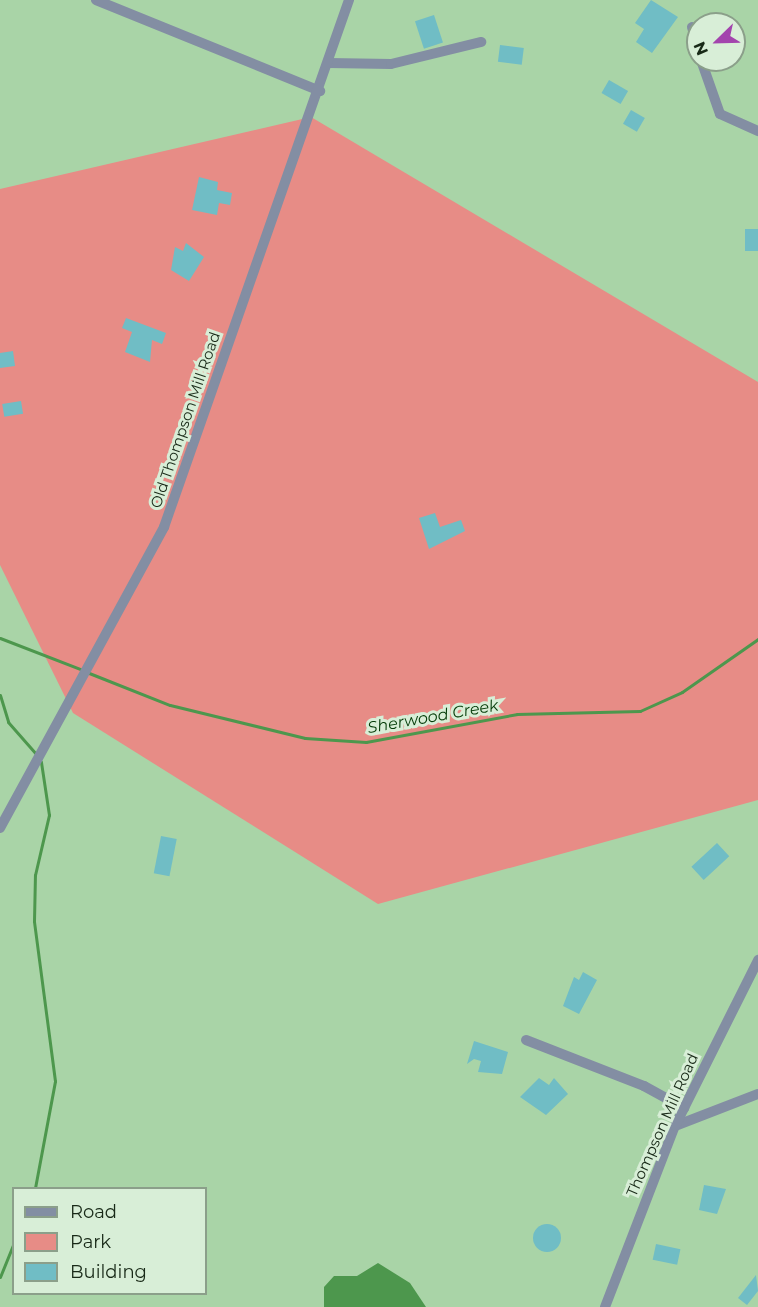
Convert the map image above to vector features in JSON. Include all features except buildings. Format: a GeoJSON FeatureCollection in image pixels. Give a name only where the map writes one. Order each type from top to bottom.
{"type":"FeatureCollection","features":[{"type":"Feature","properties":{"kind":"street"},"geometry":{"type":"LineString","coordinates":[[96,0],[320,90]]}},
{"type":"Feature","properties":{"kind":"street","name":"Old Thompson Mill Road"},"geometry":{"type":"LineString","coordinates":[[0,828],[164,527],[320,90],[349,0]]}},
{"type":"Feature","properties":{"kind":"street"},"geometry":{"type":"LineString","coordinates":[[329,63],[391,64],[482,42]]}},
{"type":"Feature","properties":{"kind":"street"},"geometry":{"type":"LineString","coordinates":[[705,72],[720,114],[758,130]]}},
{"type":"Feature","properties":{"kind":"street","name":"Thompson Mill Road"},"geometry":{"type":"LineString","coordinates":[[605,1307],[675,1126],[758,960]]}},
{"type":"Feature","properties":{"kind":"street"},"geometry":{"type":"LineString","coordinates":[[526,1040],[644,1086],[684,1108]]}},
{"type":"Feature","properties":{"kind":"street"},"geometry":{"type":"LineString","coordinates":[[675,1126],[758,1094]]}},
{"type":"Feature","properties":{"kind":"green space"},"geometry":{"type":"Polygon","coordinates":[[[311,117],[758,382],[758,800],[378,904],[73,713],[0,565],[0,189],[311,117]]]}},
{"type":"Feature","properties":{"kind":"shaded area"},"geometry":{"type":"Polygon","coordinates":[[[378,1263],[410,1283],[426,1307],[324,1307],[324,1287],[334,1276],[357,1276],[378,1263]]]}},
{"type":"Feature","properties":{"kind":"waterway","name":"Sherwood Creek"},"geometry":{"type":"LineString","coordinates":[[0,638],[83,670]]}},
{"type":"Feature","properties":{"kind":"waterway","name":"Sherwood Creek"},"geometry":{"type":"LineString","coordinates":[[89,673],[170,705],[305,738],[366,742],[517,714],[640,711],[682,692],[758,639]]}},
{"type":"Feature","properties":{"kind":"waterway"},"geometry":{"type":"LineString","coordinates":[[0,695],[8,722],[36,754]]}},
{"type":"Feature","properties":{"kind":"waterway"},"geometry":{"type":"LineString","coordinates":[[35,1187],[55,1081],[34,921],[35,875],[49,815],[41,762]]}},
{"type":"Feature","properties":{"kind":"waterway"},"geometry":{"type":"LineString","coordinates":[[0,1277],[12,1248]]}}]}
